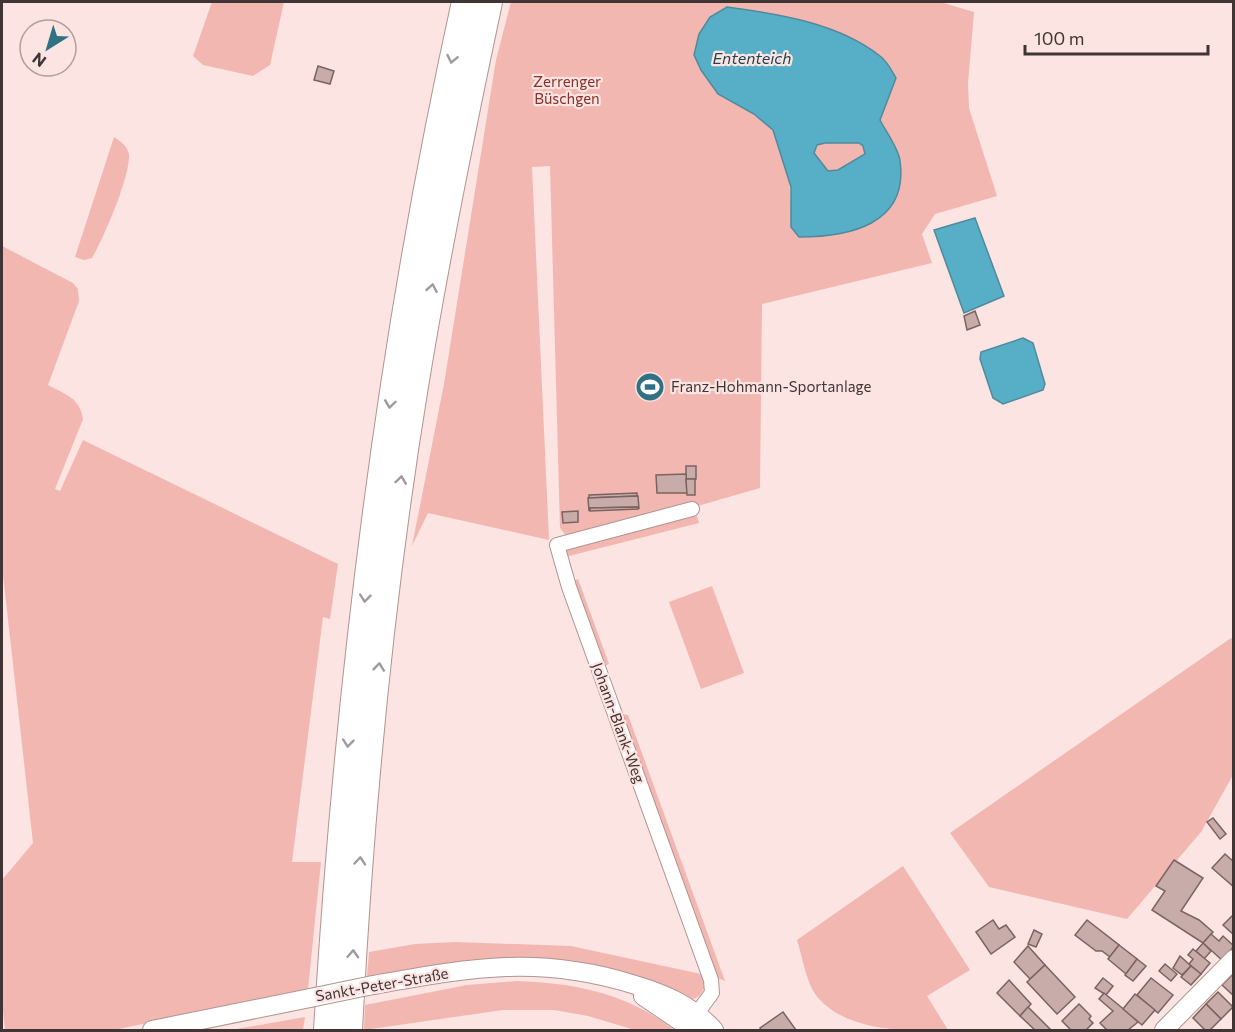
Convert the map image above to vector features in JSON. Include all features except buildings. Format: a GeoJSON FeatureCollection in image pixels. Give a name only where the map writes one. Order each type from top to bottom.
{"type":"FeatureCollection","features":[{"type":"Feature","properties":{"kind":"highway"},"geometry":{"type":"LineString","coordinates":[[327,1030],[345,773],[371,535],[404,310],[465,2]]}},
{"type":"Feature","properties":{"kind":"highway"},"geometry":{"type":"LineString","coordinates":[[349,1030],[367,777],[393,538],[444,215],[489,2]]}},
{"type":"Feature","properties":{"kind":"street","name":"Johann-Blank-Weg"},"geometry":{"type":"LineString","coordinates":[[692,509],[557,545],[569,587],[711,980],[712,993],[693,1023]]}},
{"type":"Feature","properties":{"kind":"street"},"geometry":{"type":"LineString","coordinates":[[1164,1030],[1233,959]]}},
{"type":"Feature","properties":{"kind":"street","name":"Sankt-Peter-Straße"},"geometry":{"type":"LineString","coordinates":[[152,1030],[368,986],[502,966],[545,966],[613,978],[650,989],[693,1023],[714,1030]]}},
{"type":"Feature","properties":{"kind":"green space"},"geometry":{"type":"Polygon","coordinates":[[[212,2],[284,2],[270,65],[253,76],[203,65],[193,56],[212,2]]]}},
{"type":"Feature","properties":{"kind":"green space","name":"Zerrenger Büschgen"},"geometry":{"type":"Polygon","coordinates":[[[511,2],[940,2],[974,12],[968,83],[969,108],[997,196],[935,214],[922,234],[932,263],[762,304],[760,488],[694,507],[699,523],[565,557],[568,538],[560,528],[550,166],[532,167],[549,540],[428,513],[412,546],[444,384],[496,60],[511,2]],[[710,17],[718,94],[762,119],[773,130],[787,165],[791,227],[900,160],[880,120],[896,79],[710,17]]]}},
{"type":"Feature","properties":{"kind":"green space"},"geometry":{"type":"Polygon","coordinates":[[[114,137],[127,149],[128,165],[115,207],[97,248],[92,258],[84,260],[75,257],[114,137]]]}},
{"type":"Feature","properties":{"kind":"green space"},"geometry":{"type":"Polygon","coordinates":[[[859,143],[863,146],[865,154],[838,170],[828,171],[814,153],[818,145],[859,143]]]}},
{"type":"Feature","properties":{"kind":"green space"},"geometry":{"type":"Polygon","coordinates":[[[2,246],[73,283],[78,289],[79,301],[48,385],[75,401],[83,419],[55,489],[60,491],[83,440],[338,564],[330,619],[323,617],[292,862],[321,862],[308,989],[114,1030],[5,1030],[2,1001],[2,880],[33,843],[2,566],[2,246]]]}},
{"type":"Feature","properties":{"kind":"green space"},"geometry":{"type":"Polygon","coordinates":[[[578,579],[609,664],[603,666],[573,581],[578,579]]]}},
{"type":"Feature","properties":{"kind":"green space"},"geometry":{"type":"Polygon","coordinates":[[[712,586],[744,673],[701,689],[669,602],[712,586]]]}},
{"type":"Feature","properties":{"kind":"green space"},"geometry":{"type":"Polygon","coordinates":[[[1231,638],[1234,641],[1233,775],[1201,832],[1127,919],[989,887],[950,833],[1231,638]]]}},
{"type":"Feature","properties":{"kind":"green space"},"geometry":{"type":"Polygon","coordinates":[[[620,714],[628,715],[725,981],[715,977],[620,714]]]}},
{"type":"Feature","properties":{"kind":"green space"},"geometry":{"type":"Polygon","coordinates":[[[903,866],[970,970],[927,996],[948,1030],[876,1027],[842,1016],[815,994],[804,968],[797,940],[903,866]]]}},
{"type":"Feature","properties":{"kind":"green space"},"geometry":{"type":"Polygon","coordinates":[[[455,942],[571,946],[701,974],[705,986],[699,996],[687,999],[607,968],[559,959],[498,959],[367,977],[369,952],[415,944],[455,942]]]}},
{"type":"Feature","properties":{"kind":"green space"},"geometry":{"type":"Polygon","coordinates":[[[516,981],[559,984],[600,992],[638,1007],[674,1030],[635,1030],[588,1016],[554,1010],[503,1010],[364,1030],[365,1005],[467,985],[516,981]]]}},
{"type":"Feature","properties":{"kind":"green space"},"geometry":{"type":"Polygon","coordinates":[[[305,1017],[303,1030],[231,1030],[305,1017]]]}},
{"type":"Feature","properties":{"kind":"water","name":"Ententeich"},"geometry":{"type":"Polygon","coordinates":[[[727,7],[807,22],[846,35],[885,61],[896,78],[880,120],[899,156],[900,183],[895,200],[885,213],[855,230],[799,237],[791,227],[791,187],[773,130],[754,114],[718,94],[701,70],[694,55],[699,34],[710,17],[727,7]],[[825,143],[817,145],[814,153],[828,171],[838,170],[865,154],[863,146],[859,143],[825,143]]]}},
{"type":"Feature","properties":{"kind":"water"},"geometry":{"type":"Polygon","coordinates":[[[975,218],[1004,296],[964,313],[934,230],[975,218]]]}},
{"type":"Feature","properties":{"kind":"water"},"geometry":{"type":"Polygon","coordinates":[[[1023,338],[1033,343],[1045,384],[1043,390],[1003,404],[993,398],[980,359],[981,352],[1023,338]]]}},
{"type":"Feature","properties":{"kind":"place","name":"Franz-Hohmann-Sportanlage"},"geometry":{"type":"Point","coordinates":[650,387]}}]}
